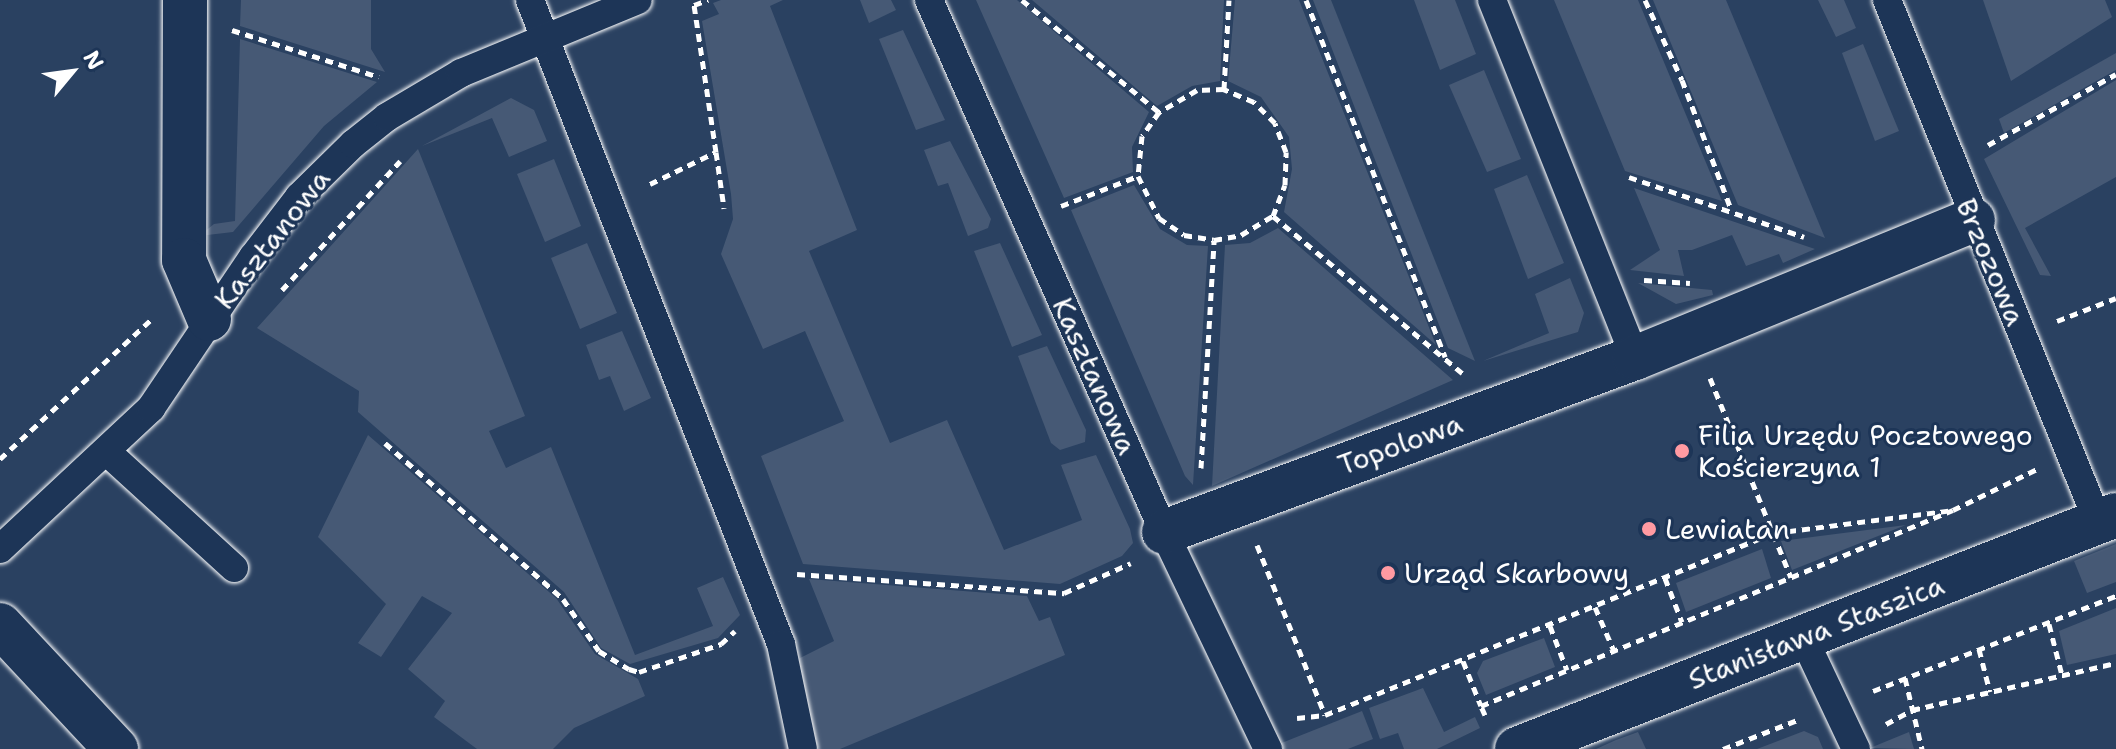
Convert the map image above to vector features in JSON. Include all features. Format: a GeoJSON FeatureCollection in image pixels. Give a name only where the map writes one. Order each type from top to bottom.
{"type":"FeatureCollection","features":[{"type":"Feature","properties":{"kind":"street","name":"Kasztanowa"},"geometry":{"type":"LineString","coordinates":[[185,8],[184,260],[209,319]]}},
{"type":"Feature","properties":{"kind":"street","name":"Topolowa"},"geometry":{"type":"LineString","coordinates":[[1152,545],[1219,510],[1635,358],[1973,220]]}},
{"type":"Feature","properties":{"kind":"street","name":"Stanisława Staszica"},"geometry":{"type":"LineString","coordinates":[[1502,735],[1803,637],[2107,519]]}},
{"type":"Feature","properties":{"kind":"street"},"geometry":{"type":"LineString","coordinates":[[0,625],[116,749]]}},
{"type":"Feature","properties":{"kind":"lane"},"geometry":{"type":"LineString","coordinates":[[530,0],[540,36],[781,644],[803,749]]}},
{"type":"Feature","properties":{"kind":"lane","name":"Kasztanowa"},"geometry":{"type":"LineString","coordinates":[[0,549],[151,408],[209,319],[299,197],[353,144],[422,95],[540,36],[638,0]]}},
{"type":"Feature","properties":{"kind":"lane","name":"Kasztanowa"},"geometry":{"type":"LineString","coordinates":[[929,0],[1026,220],[1152,545],[1263,736]]}},
{"type":"Feature","properties":{"kind":"lane"},"geometry":{"type":"LineString","coordinates":[[1492,0],[1635,358]]}},
{"type":"Feature","properties":{"kind":"lane","name":"Brzozowa"},"geometry":{"type":"LineString","coordinates":[[1887,0],[1973,220],[2107,519]]}},
{"type":"Feature","properties":{"kind":"lane"},"geometry":{"type":"LineString","coordinates":[[107,452],[129,477],[234,568]]}},
{"type":"Feature","properties":{"kind":"lane"},"geometry":{"type":"LineString","coordinates":[[1803,637],[1854,746]]}},
{"type":"Feature","properties":{"kind":"path"},"geometry":{"type":"LineString","coordinates":[[708,0],[694,5],[724,208]]}},
{"type":"Feature","properties":{"kind":"path"},"geometry":{"type":"LineString","coordinates":[[1022,0],[1159,112]]}},
{"type":"Feature","properties":{"kind":"path"},"geometry":{"type":"LineString","coordinates":[[1224,89],[1229,0]]}},
{"type":"Feature","properties":{"kind":"path"},"geometry":{"type":"LineString","coordinates":[[1306,0],[1445,358]]}},
{"type":"Feature","properties":{"kind":"path"},"geometry":{"type":"LineString","coordinates":[[1645,0],[1731,209]]}},
{"type":"Feature","properties":{"kind":"path"},"geometry":{"type":"LineString","coordinates":[[185,8],[391,81]]}},
{"type":"Feature","properties":{"kind":"path"},"geometry":{"type":"LineString","coordinates":[[1984,147],[2116,74]]}},
{"type":"Feature","properties":{"kind":"path"},"geometry":{"type":"LineString","coordinates":[[1224,89],[1254,102],[1275,123],[1286,152],[1285,185],[1273,216],[1241,235],[1214,240],[1184,235],[1159,218],[1138,176],[1142,136],[1159,112],[1197,90],[1224,89]]}},
{"type":"Feature","properties":{"kind":"path"},"geometry":{"type":"LineString","coordinates":[[650,184],[716,152]]}},
{"type":"Feature","properties":{"kind":"path"},"geometry":{"type":"LineString","coordinates":[[271,303],[407,153]]}},
{"type":"Feature","properties":{"kind":"path"},"geometry":{"type":"LineString","coordinates":[[1026,220],[1138,176]]}},
{"type":"Feature","properties":{"kind":"path"},"geometry":{"type":"LineString","coordinates":[[1629,177],[1731,209],[1820,243]]}},
{"type":"Feature","properties":{"kind":"path"},"geometry":{"type":"LineString","coordinates":[[1273,216],[1468,378]]}},
{"type":"Feature","properties":{"kind":"path"},"geometry":{"type":"LineString","coordinates":[[1214,240],[1200,482],[1205,496],[1219,510],[1252,533],[1325,715]]}},
{"type":"Feature","properties":{"kind":"path"},"geometry":{"type":"LineString","coordinates":[[2054,322],[2116,298]]}},
{"type":"Feature","properties":{"kind":"path"},"geometry":{"type":"LineString","coordinates":[[0,459],[154,321],[154,311]]}},
{"type":"Feature","properties":{"kind":"path"},"geometry":{"type":"LineString","coordinates":[[385,443],[563,599],[599,651],[629,669],[639,672],[721,644],[740,626]]}},
{"type":"Feature","properties":{"kind":"path"},"geometry":{"type":"LineString","coordinates":[[1481,706],[1953,510],[2043,466]]}},
{"type":"Feature","properties":{"kind":"path"},"geometry":{"type":"LineString","coordinates":[[1263,736],[1463,661],[1774,533],[1953,510]]}},
{"type":"Feature","properties":{"kind":"path"},"geometry":{"type":"LineString","coordinates":[[1774,533],[1791,577]]}},
{"type":"Feature","properties":{"kind":"path"},"geometry":{"type":"LineString","coordinates":[[761,593],[804,571],[1064,593],[1152,545]]}},
{"type":"Feature","properties":{"kind":"path"},"geometry":{"type":"LineString","coordinates":[[1665,578],[1682,622]]}},
{"type":"Feature","properties":{"kind":"path"},"geometry":{"type":"LineString","coordinates":[[1723,749],[2116,596]]}},
{"type":"Feature","properties":{"kind":"path"},"geometry":{"type":"LineString","coordinates":[[1595,607],[1614,651]]}},
{"type":"Feature","properties":{"kind":"path"},"geometry":{"type":"LineString","coordinates":[[2049,624],[2062,675]]}},
{"type":"Feature","properties":{"kind":"path"},"geometry":{"type":"LineString","coordinates":[[1550,626],[1567,670]]}},
{"type":"Feature","properties":{"kind":"path"},"geometry":{"type":"LineString","coordinates":[[1979,649],[1990,692]]}},
{"type":"Feature","properties":{"kind":"path"},"geometry":{"type":"LineString","coordinates":[[1463,661],[1481,706],[1502,735]]}},
{"type":"Feature","properties":{"kind":"path"},"geometry":{"type":"LineString","coordinates":[[1854,746],[1912,710],[2116,663]]}},
{"type":"Feature","properties":{"kind":"path"},"geometry":{"type":"LineString","coordinates":[[1905,678],[1922,749]]}},
{"type":"Feature","properties":{"kind":"shaded area"},"geometry":{"type":"Polygon","coordinates":[[[241,0],[371,0],[371,49],[385,72],[240,26],[241,0]]]}},
{"type":"Feature","properties":{"kind":"shaded area"},"geometry":{"type":"Polygon","coordinates":[[[721,0],[783,0],[770,6],[857,230],[809,251],[890,443],[947,420],[1004,550],[1082,520],[1061,465],[1096,455],[1130,529],[1133,543],[1122,556],[1060,584],[803,564],[761,456],[844,421],[805,331],[763,349],[721,254],[733,219],[731,194],[702,21],[719,14],[713,3],[721,0]]]}},
{"type":"Feature","properties":{"kind":"shaded area"},"geometry":{"type":"Polygon","coordinates":[[[860,0],[891,0],[896,10],[869,23],[860,0]]]}},
{"type":"Feature","properties":{"kind":"shaded area"},"geometry":{"type":"Polygon","coordinates":[[[976,0],[1017,0],[1149,112],[1132,147],[1133,172],[1064,198],[976,0]]]}},
{"type":"Feature","properties":{"kind":"shaded area"},"geometry":{"type":"Polygon","coordinates":[[[1032,0],[1224,0],[1220,81],[1192,86],[1157,106],[1032,0]]]}},
{"type":"Feature","properties":{"kind":"shaded area"},"geometry":{"type":"Polygon","coordinates":[[[1235,0],[1299,0],[1436,345],[1284,212],[1292,169],[1289,137],[1261,97],[1228,81],[1235,0]]]}},
{"type":"Feature","properties":{"kind":"shaded area"},"geometry":{"type":"Polygon","coordinates":[[[1313,0],[1331,0],[1475,361],[1448,348],[1313,0]]]}},
{"type":"Feature","properties":{"kind":"shaded area"},"geometry":{"type":"Polygon","coordinates":[[[1414,0],[1455,0],[1476,54],[1440,70],[1414,0]]]}},
{"type":"Feature","properties":{"kind":"shaded area"},"geometry":{"type":"Polygon","coordinates":[[[1554,0],[1638,0],[1722,201],[1625,171],[1554,0]]]}},
{"type":"Feature","properties":{"kind":"shaded area"},"geometry":{"type":"Polygon","coordinates":[[[1653,0],[1726,0],[1825,238],[1738,205],[1653,0]]]}},
{"type":"Feature","properties":{"kind":"shaded area"},"geometry":{"type":"Polygon","coordinates":[[[1818,0],[1844,0],[1856,28],[1836,37],[1818,0]]]}},
{"type":"Feature","properties":{"kind":"shaded area"},"geometry":{"type":"Polygon","coordinates":[[[1983,0],[2105,0],[2112,17],[2011,81],[1983,0]]]}},
{"type":"Feature","properties":{"kind":"shaded area"},"geometry":{"type":"Polygon","coordinates":[[[903,30],[945,120],[916,130],[879,39],[903,30]]]}},
{"type":"Feature","properties":{"kind":"shaded area"},"geometry":{"type":"Polygon","coordinates":[[[240,39],[377,82],[324,126],[233,232],[199,236],[214,224],[235,221],[240,39]]]}},
{"type":"Feature","properties":{"kind":"shaded area"},"geometry":{"type":"Polygon","coordinates":[[[1863,44],[1899,131],[1875,141],[1842,53],[1863,44]]]}},
{"type":"Feature","properties":{"kind":"shaded area"},"geometry":{"type":"Polygon","coordinates":[[[2116,53],[2116,70],[2004,133],[1999,119],[2116,53]]]}},
{"type":"Feature","properties":{"kind":"shaded area"},"geometry":{"type":"Polygon","coordinates":[[[1484,70],[1521,159],[1487,172],[1449,85],[1484,70]]]}},
{"type":"Feature","properties":{"kind":"shaded area"},"geometry":{"type":"Polygon","coordinates":[[[2116,80],[2116,177],[2025,228],[2051,276],[2040,275],[1984,159],[2116,80]]]}},
{"type":"Feature","properties":{"kind":"shaded area"},"geometry":{"type":"Polygon","coordinates":[[[511,98],[534,110],[547,141],[509,157],[492,118],[422,146],[511,98]]]}},
{"type":"Feature","properties":{"kind":"shaded area"},"geometry":{"type":"Polygon","coordinates":[[[950,141],[991,219],[988,228],[968,236],[948,183],[938,186],[924,150],[950,141]]]}},
{"type":"Feature","properties":{"kind":"shaded area"},"geometry":{"type":"Polygon","coordinates":[[[418,149],[525,416],[489,431],[506,468],[551,447],[635,655],[713,626],[697,588],[723,577],[740,615],[718,638],[630,664],[601,648],[564,592],[358,412],[359,391],[257,328],[418,149]]]}},
{"type":"Feature","properties":{"kind":"shaded area"},"geometry":{"type":"Polygon","coordinates":[[[554,159],[581,226],[545,242],[517,174],[554,159]]]}},
{"type":"Feature","properties":{"kind":"shaded area"},"geometry":{"type":"Polygon","coordinates":[[[1527,175],[1564,263],[1528,279],[1494,189],[1527,175]]]}},
{"type":"Feature","properties":{"kind":"shaded area"},"geometry":{"type":"Polygon","coordinates":[[[1134,185],[1160,229],[1187,245],[1208,246],[1193,485],[1185,476],[1071,210],[1134,185]]]}},
{"type":"Feature","properties":{"kind":"shaded area"},"geometry":{"type":"Polygon","coordinates":[[[1634,188],[1815,249],[1783,263],[1779,254],[1746,266],[1732,235],[1692,250],[1678,250],[1684,276],[1630,270],[1660,250],[1634,188]]]}},
{"type":"Feature","properties":{"kind":"shaded area"},"geometry":{"type":"Polygon","coordinates":[[[1278,228],[1453,380],[1212,486],[1225,245],[1250,243],[1278,228]]]}},
{"type":"Feature","properties":{"kind":"shaded area"},"geometry":{"type":"Polygon","coordinates":[[[587,243],[617,313],[580,329],[551,258],[587,243]]]}},
{"type":"Feature","properties":{"kind":"shaded area"},"geometry":{"type":"Polygon","coordinates":[[[1000,243],[1042,335],[1012,347],[974,251],[1000,243]]]}},
{"type":"Feature","properties":{"kind":"shaded area"},"geometry":{"type":"Polygon","coordinates":[[[1570,278],[1584,313],[1578,332],[1483,361],[1549,333],[1535,294],[1570,278]]]}},
{"type":"Feature","properties":{"kind":"shaded area"},"geometry":{"type":"Polygon","coordinates":[[[1638,283],[1712,290],[1713,295],[1676,304],[1638,283]]]}},
{"type":"Feature","properties":{"kind":"shaded area"},"geometry":{"type":"Polygon","coordinates":[[[622,331],[651,398],[624,411],[610,376],[599,380],[586,345],[622,331]]]}},
{"type":"Feature","properties":{"kind":"shaded area"},"geometry":{"type":"Polygon","coordinates":[[[1047,346],[1086,430],[1085,442],[1060,450],[1051,443],[1018,356],[1047,346]]]}},
{"type":"Feature","properties":{"kind":"shaded area"},"geometry":{"type":"Polygon","coordinates":[[[368,435],[556,598],[595,654],[638,679],[645,696],[574,728],[553,749],[477,749],[434,717],[445,701],[408,669],[452,613],[422,596],[381,657],[358,643],[386,604],[318,537],[368,435]]]}},
{"type":"Feature","properties":{"kind":"shaded area"},"geometry":{"type":"Polygon","coordinates":[[[1906,525],[1792,570],[1781,541],[1906,525]]]}},
{"type":"Feature","properties":{"kind":"shaded area"},"geometry":{"type":"Polygon","coordinates":[[[2116,544],[2116,582],[2087,593],[2074,561],[2116,544]]]}},
{"type":"Feature","properties":{"kind":"shaded area"},"geometry":{"type":"Polygon","coordinates":[[[1762,549],[1771,578],[1686,612],[1676,583],[1762,549]]]}},
{"type":"Feature","properties":{"kind":"shaded area"},"geometry":{"type":"Polygon","coordinates":[[[809,579],[1027,596],[1039,621],[1050,617],[1065,655],[840,749],[819,749],[806,719],[798,659],[834,641],[809,579]]]}},
{"type":"Feature","properties":{"kind":"shaded area"},"geometry":{"type":"Polygon","coordinates":[[[2116,608],[2116,654],[2067,665],[2059,631],[2116,608]]]}},
{"type":"Feature","properties":{"kind":"shaded area"},"geometry":{"type":"Polygon","coordinates":[[[1544,638],[1555,667],[1486,695],[1477,673],[1483,661],[1544,638]]]}},
{"type":"Feature","properties":{"kind":"shaded area"},"geometry":{"type":"Polygon","coordinates":[[[1423,688],[1444,732],[1475,717],[1480,728],[1437,749],[1404,749],[1398,733],[1380,739],[1369,708],[1423,688]]]}},
{"type":"Feature","properties":{"kind":"shaded area"},"geometry":{"type":"Polygon","coordinates":[[[1362,711],[1373,739],[1348,749],[1282,749],[1279,744],[1362,711]]]}},
{"type":"Feature","properties":{"kind":"shaded area"},"geometry":{"type":"Polygon","coordinates":[[[1804,731],[1818,737],[1823,749],[1757,749],[1804,731]]]}},
{"type":"Feature","properties":{"kind":"shaded area"},"geometry":{"type":"Polygon","coordinates":[[[1638,732],[1646,749],[1596,749],[1616,740],[1638,732]]]}},
{"type":"Feature","properties":{"kind":"shaded area"},"geometry":{"type":"Polygon","coordinates":[[[1909,732],[1914,749],[1870,748],[1909,732]]]}},
{"type":"Feature","properties":{"kind":"place","name":"Filia Urzędu Pocztowego Kościerzyna 1"},"geometry":{"type":"Point","coordinates":[1682,451]}},
{"type":"Feature","properties":{"kind":"place","name":"Lewiatan"},"geometry":{"type":"Point","coordinates":[1649,529]}},
{"type":"Feature","properties":{"kind":"place","name":"Urząd Skarbowy"},"geometry":{"type":"Point","coordinates":[1388,573]}}]}
